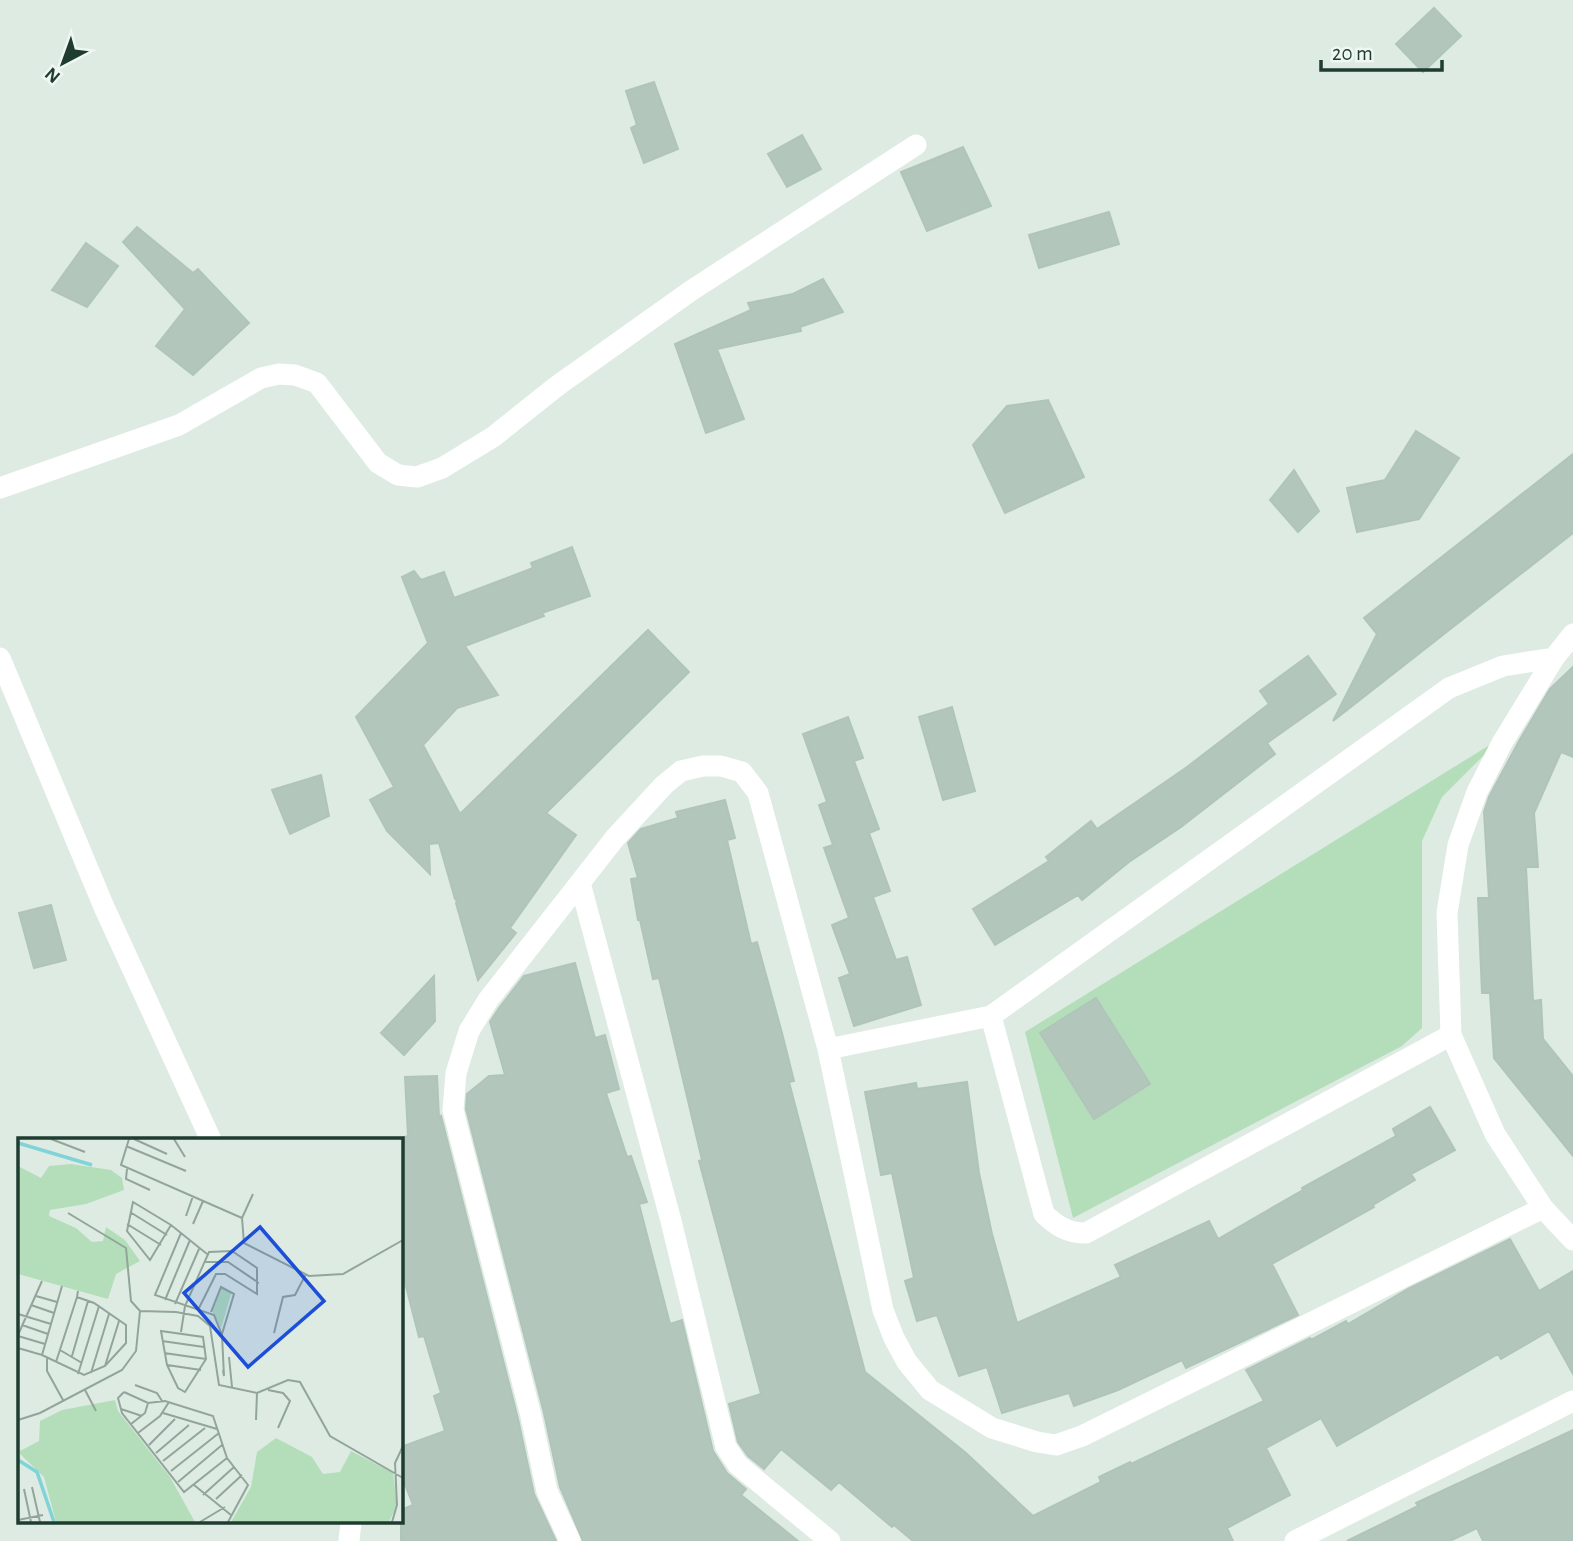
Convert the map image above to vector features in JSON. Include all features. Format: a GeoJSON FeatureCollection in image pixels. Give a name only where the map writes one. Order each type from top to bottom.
{"type":"FeatureCollection","features":[{"type":"Feature","properties":{"kind":"street"},"geometry":{"type":"LineString","coordinates":[[0,488],[179,425],[261,378],[279,374],[295,375],[317,383],[377,463],[398,475],[417,477],[442,468],[492,438],[557,386],[692,290],[916,145]]}},
{"type":"Feature","properties":{"kind":"street"},"geometry":{"type":"LineString","coordinates":[[1573,634],[1554,658],[1502,743],[1477,792],[1458,845],[1447,913],[1451,1035],[1495,1134],[1543,1208],[1573,1240]]}},
{"type":"Feature","properties":{"kind":"street"},"geometry":{"type":"LineString","coordinates":[[0,658],[104,907],[210,1138]]}},
{"type":"Feature","properties":{"kind":"street"},"geometry":{"type":"LineString","coordinates":[[828,1049],[991,1016],[1448,688],[1503,666],[1554,658]]}},
{"type":"Feature","properties":{"kind":"street"},"geometry":{"type":"LineString","coordinates":[[570,1541],[547,1491],[531,1416],[453,1110],[456,1073],[469,1031],[488,1000],[615,838],[664,785],[681,771],[704,766],[721,766],[742,772],[758,793],[828,1049],[883,1310],[906,1362],[930,1390],[992,1428],[1056,1445],[1082,1436],[1543,1208]]}},
{"type":"Feature","properties":{"kind":"street"},"geometry":{"type":"LineString","coordinates":[[580,883],[671,1221],[726,1447],[738,1465],[830,1541]]}},
{"type":"Feature","properties":{"kind":"street"},"geometry":{"type":"LineString","coordinates":[[991,1016],[1044,1214],[1057,1226],[1073,1233],[1086,1233],[1451,1035]]}},
{"type":"Feature","properties":{"kind":"street"},"geometry":{"type":"LineString","coordinates":[[1295,1541],[1573,1401]]}},
{"type":"Feature","properties":{"kind":"green space"},"geometry":{"type":"Polygon","coordinates":[[[1501,738],[1442,797],[1422,841],[1422,1028],[1402,1046],[1073,1218],[1025,1032],[1501,738]]]}},
{"type":"Feature","properties":{"kind":"building"},"geometry":{"type":"Polygon","coordinates":[[[1434,8],[1461,36],[1423,72],[1396,44],[1434,8]]]}},
{"type":"Feature","properties":{"kind":"building"},"geometry":{"type":"Polygon","coordinates":[[[654,82],[678,149],[644,163],[631,128],[637,125],[626,91],[654,82]]]}},
{"type":"Feature","properties":{"kind":"building"},"geometry":{"type":"Polygon","coordinates":[[[802,135],[821,169],[787,187],[768,154],[802,135]]]}},
{"type":"Feature","properties":{"kind":"building"},"geometry":{"type":"Polygon","coordinates":[[[963,147],[991,206],[927,231],[901,172],[963,147]]]}},
{"type":"Feature","properties":{"kind":"building"},"geometry":{"type":"Polygon","coordinates":[[[1109,212],[1119,244],[1039,268],[1029,235],[1109,212]]]}},
{"type":"Feature","properties":{"kind":"building"},"geometry":{"type":"Polygon","coordinates":[[[137,227],[193,273],[198,269],[249,323],[193,375],[156,346],[185,309],[123,242],[137,227]]]}},
{"type":"Feature","properties":{"kind":"building"},"geometry":{"type":"Polygon","coordinates":[[[86,243],[118,266],[87,307],[52,290],[86,243]]]}},
{"type":"Feature","properties":{"kind":"building"},"geometry":{"type":"Polygon","coordinates":[[[823,279],[843,312],[800,327],[801,331],[717,349],[744,419],[706,433],[675,344],[751,310],[748,303],[793,294],[823,279]]]}},
{"type":"Feature","properties":{"kind":"building"},"geometry":{"type":"Polygon","coordinates":[[[1048,400],[1084,477],[1005,513],[973,445],[1007,406],[1048,400]]]}},
{"type":"Feature","properties":{"kind":"building"},"geometry":{"type":"Polygon","coordinates":[[[1416,431],[1459,458],[1419,519],[1357,532],[1347,488],[1385,480],[1416,431]]]}},
{"type":"Feature","properties":{"kind":"building"},"geometry":{"type":"Polygon","coordinates":[[[1573,454],[1573,533],[1333,721],[1377,634],[1364,618],[1573,454]]]}},
{"type":"Feature","properties":{"kind":"building"},"geometry":{"type":"Polygon","coordinates":[[[1294,470],[1319,511],[1298,532],[1270,500],[1294,470]]]}},
{"type":"Feature","properties":{"kind":"building"},"geometry":{"type":"Polygon","coordinates":[[[572,547],[590,596],[465,646],[498,695],[457,708],[423,745],[460,814],[648,630],[689,672],[546,813],[576,835],[510,928],[516,933],[478,980],[439,843],[429,844],[430,874],[387,831],[370,800],[394,787],[356,717],[428,643],[402,577],[414,571],[421,580],[444,572],[454,598],[533,568],[531,563],[572,547]]]}},
{"type":"Feature","properties":{"kind":"building"},"geometry":{"type":"Polygon","coordinates":[[[1308,656],[1336,694],[1267,743],[1275,754],[1082,900],[1078,895],[995,945],[973,909],[1049,861],[1046,857],[1091,821],[1097,829],[1187,767],[1269,704],[1260,691],[1308,656]]]}},
{"type":"Feature","properties":{"kind":"building"},"geometry":{"type":"Polygon","coordinates":[[[1573,667],[1573,757],[1561,752],[1534,813],[1538,867],[1526,867],[1533,1001],[1541,1000],[1543,1039],[1573,1076],[1573,1156],[1494,1058],[1490,993],[1482,993],[1478,898],[1489,898],[1484,812],[1489,797],[1550,689],[1573,667]]]}},
{"type":"Feature","properties":{"kind":"building"},"geometry":{"type":"Polygon","coordinates":[[[952,707],[975,791],[943,800],[919,717],[952,707]]]}},
{"type":"Feature","properties":{"kind":"building"},"geometry":{"type":"Polygon","coordinates":[[[848,717],[863,758],[854,761],[879,829],[869,833],[890,891],[873,897],[896,960],[907,957],[921,1005],[854,1026],[839,978],[850,974],[832,925],[849,918],[824,848],[833,845],[819,805],[827,802],[803,734],[848,717]]]}},
{"type":"Feature","properties":{"kind":"building"},"geometry":{"type":"Polygon","coordinates":[[[321,775],[329,816],[290,834],[272,790],[321,775]]]}},
{"type":"Feature","properties":{"kind":"building"},"geometry":{"type":"Polygon","coordinates":[[[725,800],[735,838],[727,840],[751,944],[757,942],[782,1033],[794,1081],[789,1082],[865,1372],[966,1453],[1033,1516],[1101,1482],[1099,1477],[1264,1401],[1246,1370],[1346,1321],[1348,1324],[1408,1289],[1510,1239],[1539,1291],[1573,1271],[1573,1374],[1549,1331],[1501,1359],[1498,1354],[1337,1446],[1321,1418],[1266,1448],[1290,1495],[1227,1528],[1233,1541],[913,1541],[894,1525],[892,1527],[839,1482],[831,1490],[781,1449],[764,1469],[748,1456],[738,1442],[729,1404],[761,1394],[699,1161],[702,1160],[659,978],[653,979],[638,920],[631,879],[638,878],[628,843],[641,829],[678,818],[676,812],[725,800]]]}},
{"type":"Feature","properties":{"kind":"building"},"geometry":{"type":"Polygon","coordinates":[[[51,905],[66,960],[34,968],[19,913],[51,905]]]}},
{"type":"Feature","properties":{"kind":"building"},"geometry":{"type":"Polygon","coordinates":[[[575,963],[595,1038],[605,1035],[619,1089],[606,1093],[627,1157],[631,1156],[647,1202],[639,1204],[670,1324],[682,1320],[713,1451],[727,1473],[746,1489],[741,1495],[798,1541],[583,1541],[560,1487],[544,1413],[466,1109],[467,1094],[489,1076],[505,1075],[490,1022],[499,1008],[524,976],[575,963]]]}},
{"type":"Feature","properties":{"kind":"building"},"geometry":{"type":"Polygon","coordinates":[[[434,976],[435,1021],[404,1055],[381,1033],[434,976]]]}},
{"type":"Feature","properties":{"kind":"building"},"geometry":{"type":"Polygon","coordinates":[[[1096,998],[1150,1084],[1094,1119],[1040,1033],[1096,998]]]}},
{"type":"Feature","properties":{"kind":"building"},"geometry":{"type":"Polygon","coordinates":[[[437,1076],[439,1118],[441,1116],[518,1419],[534,1494],[556,1541],[401,1541],[402,1510],[413,1505],[402,1477],[402,1447],[445,1431],[434,1396],[441,1393],[424,1336],[419,1337],[402,1271],[401,1138],[408,1136],[405,1077],[437,1076]]]}},
{"type":"Feature","properties":{"kind":"building"},"geometry":{"type":"Polygon","coordinates":[[[967,1082],[979,1173],[992,1234],[1017,1323],[1121,1277],[1115,1265],[1209,1221],[1218,1239],[1396,1136],[1393,1129],[1430,1107],[1455,1150],[1411,1174],[1415,1180],[1373,1205],[1374,1207],[1272,1264],[1298,1315],[1186,1368],[1182,1360],[1118,1390],[1074,1406],[1069,1393],[1002,1413],[987,1367],[959,1376],[937,1315],[917,1321],[905,1281],[914,1278],[892,1173],[881,1175],[865,1092],[916,1083],[917,1089],[967,1082]]]}},
{"type":"Feature","properties":{"kind":"building"},"geometry":{"type":"Polygon","coordinates":[[[1573,1430],[1573,1541],[1483,1541],[1477,1528],[1450,1541],[1347,1541],[1418,1506],[1416,1503],[1573,1430]]]}}]}
